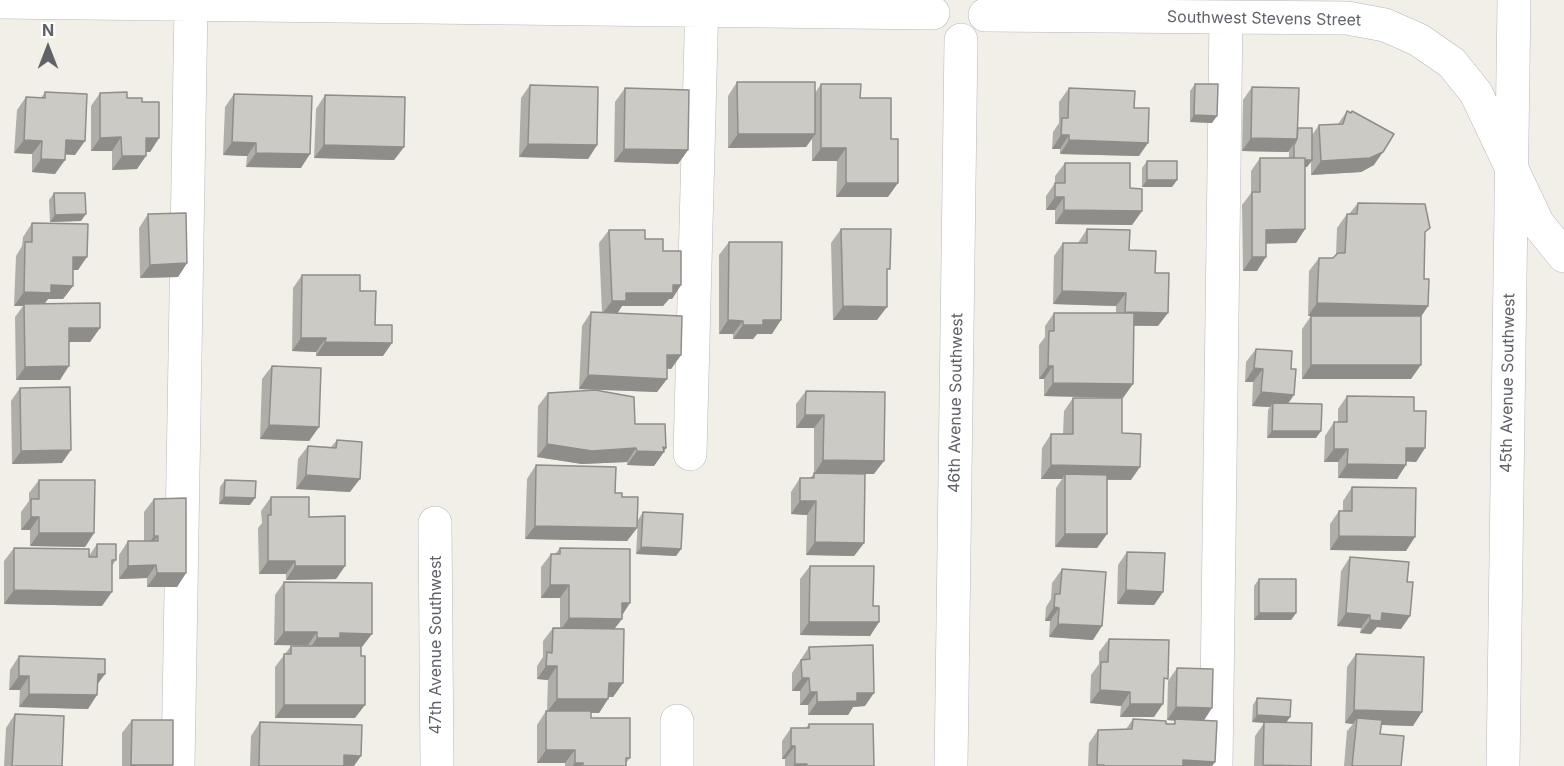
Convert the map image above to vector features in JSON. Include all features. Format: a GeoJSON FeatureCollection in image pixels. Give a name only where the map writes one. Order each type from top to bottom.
{"type":"FeatureCollection","features":[{"type":"Feature","properties":{"kind":"street","name":"45th Avenue Southwest"},"geometry":{"type":"LineString","coordinates":[[1503,766],[1514,0]]}},
{"type":"Feature","properties":{"kind":"street"},"geometry":{"type":"LineString","coordinates":[[5,1],[191,5],[452,3],[935,7],[933,21],[942,36],[961,40],[968,40],[981,29],[982,7]]}},
{"type":"Feature","properties":{"kind":"street"},"geometry":{"type":"LineString","coordinates":[[178,766],[191,5]]}},
{"type":"Feature","properties":{"kind":"street"},"geometry":{"type":"LineString","coordinates":[[690,454],[702,5]]}},
{"type":"Feature","properties":{"kind":"street","name":"Southwest Stevens Street"},"geometry":{"type":"LineString","coordinates":[[982,7],[1226,17],[1347,18],[1385,25],[1419,40],[1452,63],[1476,93],[1538,224],[1564,256]]}},
{"type":"Feature","properties":{"kind":"street"},"geometry":{"type":"LineString","coordinates":[[1216,766],[1226,17]]}},
{"type":"Feature","properties":{"kind":"street","name":"46th Avenue Southwest"},"geometry":{"type":"LineString","coordinates":[[951,766],[961,40]]}},
{"type":"Feature","properties":{"kind":"street","name":"47th Avenue Southwest"},"geometry":{"type":"LineString","coordinates":[[435,523],[437,766]]}},
{"type":"Feature","properties":{"kind":"street"},"geometry":{"type":"LineString","coordinates":[[677,721],[677,766]]}},
{"type":"Feature","properties":{"kind":"building"},"geometry":{"type":"Polygon","coordinates":[[[737,82],[815,82],[815,134],[738,134],[737,82]]]}},
{"type":"Feature","properties":{"kind":"building"},"geometry":{"type":"Polygon","coordinates":[[[821,84],[861,84],[860,98],[891,98],[891,139],[898,139],[898,183],[846,183],[846,148],[821,148],[821,84]]]}},
{"type":"Feature","properties":{"kind":"building"},"geometry":{"type":"Polygon","coordinates":[[[1195,84],[1218,84],[1217,116],[1194,115],[1195,84]]]}},
{"type":"Feature","properties":{"kind":"building"},"geometry":{"type":"Polygon","coordinates":[[[530,85],[598,87],[597,145],[528,144],[530,85]]]}},
{"type":"Feature","properties":{"kind":"building"},"geometry":{"type":"Polygon","coordinates":[[[1252,87],[1299,88],[1297,139],[1251,138],[1252,87]]]}},
{"type":"Feature","properties":{"kind":"building"},"geometry":{"type":"Polygon","coordinates":[[[625,88],[689,90],[688,150],[624,149],[625,88]]]}},
{"type":"Feature","properties":{"kind":"building"},"geometry":{"type":"Polygon","coordinates":[[[1069,88],[1135,91],[1134,108],[1149,108],[1148,143],[1069,140],[1069,135],[1061,135],[1062,118],[1068,118],[1069,88]]]}},
{"type":"Feature","properties":{"kind":"building"},"geometry":{"type":"Polygon","coordinates":[[[45,92],[87,94],[85,141],[66,140],[65,160],[41,159],[42,141],[24,140],[26,97],[45,98],[45,92]]]}},
{"type":"Feature","properties":{"kind":"building"},"geometry":{"type":"Polygon","coordinates":[[[127,92],[127,98],[142,98],[142,102],[159,102],[159,138],[146,138],[146,156],[122,156],[121,137],[100,138],[100,93],[127,92]]]}},
{"type":"Feature","properties":{"kind":"building"},"geometry":{"type":"Polygon","coordinates":[[[234,94],[312,96],[310,154],[256,153],[256,143],[232,142],[234,94]]]}},
{"type":"Feature","properties":{"kind":"building"},"geometry":{"type":"Polygon","coordinates":[[[325,95],[405,97],[404,147],[324,145],[325,95]]]}},
{"type":"Feature","properties":{"kind":"building"},"geometry":{"type":"Polygon","coordinates":[[[1347,111],[1351,113],[1352,111],[1394,134],[1383,152],[1370,158],[1321,161],[1319,125],[1343,124],[1347,111]]]}},
{"type":"Feature","properties":{"kind":"building"},"geometry":{"type":"Polygon","coordinates":[[[1298,128],[1312,128],[1312,160],[1294,158],[1298,128]]]}},
{"type":"Feature","properties":{"kind":"building"},"geometry":{"type":"Polygon","coordinates":[[[1260,158],[1305,158],[1305,229],[1266,230],[1266,257],[1252,257],[1252,192],[1260,192],[1260,158]]]}},
{"type":"Feature","properties":{"kind":"building"},"geometry":{"type":"Polygon","coordinates":[[[1147,161],[1177,161],[1177,180],[1147,180],[1147,161]]]}},
{"type":"Feature","properties":{"kind":"building"},"geometry":{"type":"Polygon","coordinates":[[[1065,163],[1130,163],[1130,188],[1142,189],[1142,211],[1064,210],[1064,197],[1055,197],[1055,183],[1065,183],[1065,163]]]}},
{"type":"Feature","properties":{"kind":"building"},"geometry":{"type":"Polygon","coordinates":[[[54,193],[85,193],[86,214],[55,215],[54,193]]]}},
{"type":"Feature","properties":{"kind":"building"},"geometry":{"type":"Polygon","coordinates":[[[1358,203],[1425,204],[1430,228],[1425,232],[1424,279],[1429,279],[1428,306],[1317,303],[1319,258],[1333,258],[1338,253],[1345,253],[1347,214],[1357,214],[1358,203]]]}},
{"type":"Feature","properties":{"kind":"building"},"geometry":{"type":"Polygon","coordinates":[[[186,213],[187,263],[150,265],[148,214],[186,213]]]}},
{"type":"Feature","properties":{"kind":"building"},"geometry":{"type":"Polygon","coordinates":[[[32,223],[88,224],[87,257],[73,257],[73,286],[51,285],[51,293],[24,292],[25,242],[32,242],[32,223]]]}},
{"type":"Feature","properties":{"kind":"building"},"geometry":{"type":"Polygon","coordinates":[[[841,229],[891,229],[890,269],[887,269],[887,307],[843,306],[841,229]]]}},
{"type":"Feature","properties":{"kind":"building"},"geometry":{"type":"Polygon","coordinates":[[[1087,229],[1130,230],[1129,250],[1156,251],[1155,273],[1169,273],[1168,313],[1125,312],[1126,293],[1062,291],[1063,243],[1087,243],[1087,229]]]}},
{"type":"Feature","properties":{"kind":"building"},"geometry":{"type":"Polygon","coordinates":[[[609,230],[645,230],[645,239],[663,239],[663,251],[681,251],[681,285],[673,285],[673,293],[626,293],[626,301],[612,301],[609,230]]]}},
{"type":"Feature","properties":{"kind":"building"},"geometry":{"type":"Polygon","coordinates":[[[729,242],[782,242],[781,320],[763,320],[763,325],[743,325],[743,321],[728,320],[729,242]]]}},
{"type":"Feature","properties":{"kind":"building"},"geometry":{"type":"Polygon","coordinates":[[[302,275],[360,275],[360,291],[376,291],[375,325],[392,325],[392,343],[325,342],[326,338],[301,338],[302,275]]]}},
{"type":"Feature","properties":{"kind":"building"},"geometry":{"type":"Polygon","coordinates":[[[100,303],[100,328],[69,328],[69,366],[25,367],[24,304],[100,303]]]}},
{"type":"Feature","properties":{"kind":"building"},"geometry":{"type":"Polygon","coordinates":[[[591,312],[682,316],[681,355],[667,355],[667,379],[588,375],[591,312]]]}},
{"type":"Feature","properties":{"kind":"building"},"geometry":{"type":"Polygon","coordinates":[[[1054,313],[1134,313],[1133,384],[1053,383],[1053,366],[1048,366],[1049,331],[1054,331],[1054,313]]]}},
{"type":"Feature","properties":{"kind":"building"},"geometry":{"type":"Polygon","coordinates":[[[1311,316],[1421,316],[1421,365],[1311,365],[1311,316]]]}},
{"type":"Feature","properties":{"kind":"building"},"geometry":{"type":"Polygon","coordinates":[[[1256,349],[1292,351],[1291,369],[1296,369],[1294,395],[1261,392],[1263,369],[1254,368],[1256,349]]]}},
{"type":"Feature","properties":{"kind":"building"},"geometry":{"type":"Polygon","coordinates":[[[272,366],[321,368],[319,427],[269,425],[272,366]]]}},
{"type":"Feature","properties":{"kind":"building"},"geometry":{"type":"Polygon","coordinates":[[[70,387],[71,450],[21,451],[20,388],[70,387]]]}},
{"type":"Feature","properties":{"kind":"building"},"geometry":{"type":"Polygon","coordinates":[[[595,390],[634,397],[635,424],[665,424],[666,448],[663,447],[664,452],[637,451],[636,448],[592,451],[547,444],[548,393],[595,390]]]}},
{"type":"Feature","properties":{"kind":"building"},"geometry":{"type":"Polygon","coordinates":[[[806,391],[885,392],[884,461],[823,460],[824,415],[805,415],[806,391]]]}},
{"type":"Feature","properties":{"kind":"building"},"geometry":{"type":"Polygon","coordinates":[[[1347,396],[1414,397],[1414,411],[1426,411],[1425,448],[1406,448],[1406,465],[1347,464],[1348,449],[1334,449],[1334,422],[1347,422],[1347,396]]]}},
{"type":"Feature","properties":{"kind":"building"},"geometry":{"type":"Polygon","coordinates":[[[1073,398],[1122,398],[1122,433],[1141,434],[1140,467],[1051,465],[1051,434],[1073,434],[1073,398]]]}},
{"type":"Feature","properties":{"kind":"building"},"geometry":{"type":"Polygon","coordinates":[[[1273,403],[1322,404],[1321,431],[1272,431],[1273,403]]]}},
{"type":"Feature","properties":{"kind":"building"},"geometry":{"type":"Polygon","coordinates":[[[337,440],[362,442],[360,479],[306,475],[308,446],[336,448],[337,440]]]}},
{"type":"Feature","properties":{"kind":"building"},"geometry":{"type":"Polygon","coordinates":[[[536,465],[616,467],[615,493],[622,493],[622,497],[638,497],[637,528],[535,526],[536,465]]]}},
{"type":"Feature","properties":{"kind":"building"},"geometry":{"type":"Polygon","coordinates":[[[814,473],[865,474],[864,543],[815,542],[816,501],[800,501],[800,478],[814,478],[814,473]]]}},
{"type":"Feature","properties":{"kind":"building"},"geometry":{"type":"Polygon","coordinates":[[[1065,474],[1107,475],[1107,534],[1065,534],[1065,474]]]}},
{"type":"Feature","properties":{"kind":"building"},"geometry":{"type":"Polygon","coordinates":[[[39,480],[95,480],[94,533],[39,533],[39,517],[31,517],[31,499],[39,499],[39,480]]]}},
{"type":"Feature","properties":{"kind":"building"},"geometry":{"type":"Polygon","coordinates":[[[225,480],[256,481],[255,498],[224,497],[225,480]]]}},
{"type":"Feature","properties":{"kind":"building"},"geometry":{"type":"Polygon","coordinates":[[[1352,487],[1416,488],[1415,537],[1339,536],[1339,511],[1352,511],[1352,487]]]}},
{"type":"Feature","properties":{"kind":"building"},"geometry":{"type":"Polygon","coordinates":[[[271,497],[309,497],[309,517],[345,516],[345,566],[295,566],[295,561],[268,561],[268,515],[271,515],[271,497]]]}},
{"type":"Feature","properties":{"kind":"building"},"geometry":{"type":"Polygon","coordinates":[[[186,498],[186,573],[157,573],[156,565],[128,566],[128,541],[158,541],[158,536],[154,536],[154,499],[186,498]]]}},
{"type":"Feature","properties":{"kind":"building"},"geometry":{"type":"Polygon","coordinates":[[[643,512],[683,514],[681,549],[641,547],[643,512]]]}},
{"type":"Feature","properties":{"kind":"building"},"geometry":{"type":"Polygon","coordinates":[[[97,544],[116,544],[116,560],[112,560],[112,592],[14,590],[14,548],[89,549],[89,557],[97,557],[97,544]]]}},
{"type":"Feature","properties":{"kind":"building"},"geometry":{"type":"Polygon","coordinates":[[[560,548],[630,549],[630,603],[622,603],[622,619],[569,618],[569,585],[550,585],[551,554],[560,554],[560,548]]]}},
{"type":"Feature","properties":{"kind":"building"},"geometry":{"type":"Polygon","coordinates":[[[1127,552],[1165,553],[1163,592],[1126,590],[1127,552]]]}},
{"type":"Feature","properties":{"kind":"building"},"geometry":{"type":"Polygon","coordinates":[[[1350,557],[1409,562],[1407,582],[1413,582],[1410,616],[1382,613],[1381,621],[1370,620],[1370,615],[1346,613],[1350,557]]]}},
{"type":"Feature","properties":{"kind":"building"},"geometry":{"type":"Polygon","coordinates":[[[810,566],[874,566],[873,606],[879,606],[879,622],[809,622],[810,566]]]}},
{"type":"Feature","properties":{"kind":"building"},"geometry":{"type":"Polygon","coordinates":[[[1062,569],[1106,572],[1102,626],[1058,624],[1059,608],[1054,607],[1055,594],[1060,594],[1062,569]]]}},
{"type":"Feature","properties":{"kind":"building"},"geometry":{"type":"Polygon","coordinates":[[[1259,579],[1296,579],[1296,613],[1259,613],[1259,579]]]}},
{"type":"Feature","properties":{"kind":"building"},"geometry":{"type":"Polygon","coordinates":[[[284,582],[372,583],[372,634],[340,633],[340,638],[317,638],[317,632],[284,632],[284,582]]]}},
{"type":"Feature","properties":{"kind":"building"},"geometry":{"type":"Polygon","coordinates":[[[553,628],[624,629],[623,683],[609,683],[608,699],[557,699],[557,666],[546,666],[547,652],[552,653],[553,628]]]}},
{"type":"Feature","properties":{"kind":"building"},"geometry":{"type":"Polygon","coordinates":[[[1109,639],[1169,640],[1168,679],[1164,678],[1163,704],[1130,704],[1130,692],[1100,690],[1101,662],[1108,662],[1109,639]]]}},
{"type":"Feature","properties":{"kind":"building"},"geometry":{"type":"Polygon","coordinates":[[[873,645],[874,693],[857,693],[857,701],[817,702],[817,692],[810,692],[809,678],[802,678],[801,660],[810,659],[809,647],[873,645]]]}},
{"type":"Feature","properties":{"kind":"building"},"geometry":{"type":"Polygon","coordinates":[[[291,646],[361,646],[361,656],[365,656],[365,705],[284,705],[284,654],[291,654],[291,646]]]}},
{"type":"Feature","properties":{"kind":"building"},"geometry":{"type":"Polygon","coordinates":[[[1356,654],[1424,657],[1422,712],[1354,710],[1356,654]]]}},
{"type":"Feature","properties":{"kind":"building"},"geometry":{"type":"Polygon","coordinates":[[[19,656],[105,659],[105,674],[98,674],[97,695],[29,694],[29,676],[19,676],[19,656]]]}},
{"type":"Feature","properties":{"kind":"building"},"geometry":{"type":"Polygon","coordinates":[[[1177,668],[1213,669],[1212,708],[1176,707],[1177,668]]]}},
{"type":"Feature","properties":{"kind":"building"},"geometry":{"type":"Polygon","coordinates":[[[1257,698],[1291,700],[1290,717],[1257,715],[1257,698]]]}},
{"type":"Feature","properties":{"kind":"building"},"geometry":{"type":"Polygon","coordinates":[[[546,711],[591,711],[591,718],[630,718],[630,758],[626,758],[626,766],[583,766],[583,763],[575,763],[575,750],[546,750],[546,711]]]}},
{"type":"Feature","properties":{"kind":"building"},"geometry":{"type":"Polygon","coordinates":[[[15,714],[64,716],[62,766],[12,766],[15,714]]]}},
{"type":"Feature","properties":{"kind":"building"},"geometry":{"type":"Polygon","coordinates":[[[1357,718],[1382,720],[1380,734],[1404,736],[1401,766],[1352,766],[1357,718]]]}},
{"type":"Feature","properties":{"kind":"building"},"geometry":{"type":"Polygon","coordinates":[[[1133,719],[1166,721],[1166,724],[1175,724],[1175,719],[1217,721],[1215,762],[1183,760],[1183,766],[1097,765],[1098,730],[1132,729],[1133,719]]]}},
{"type":"Feature","properties":{"kind":"building"},"geometry":{"type":"Polygon","coordinates":[[[132,720],[173,720],[173,765],[131,765],[132,720]]]}},
{"type":"Feature","properties":{"kind":"building"},"geometry":{"type":"Polygon","coordinates":[[[260,722],[362,725],[361,756],[344,755],[344,766],[259,766],[260,722]]]}},
{"type":"Feature","properties":{"kind":"building"},"geometry":{"type":"Polygon","coordinates":[[[1264,722],[1312,723],[1311,766],[1263,765],[1264,722]]]}},
{"type":"Feature","properties":{"kind":"building"},"geometry":{"type":"Polygon","coordinates":[[[809,724],[873,724],[874,766],[795,764],[795,746],[791,746],[791,728],[809,728],[809,724]]]}}]}
